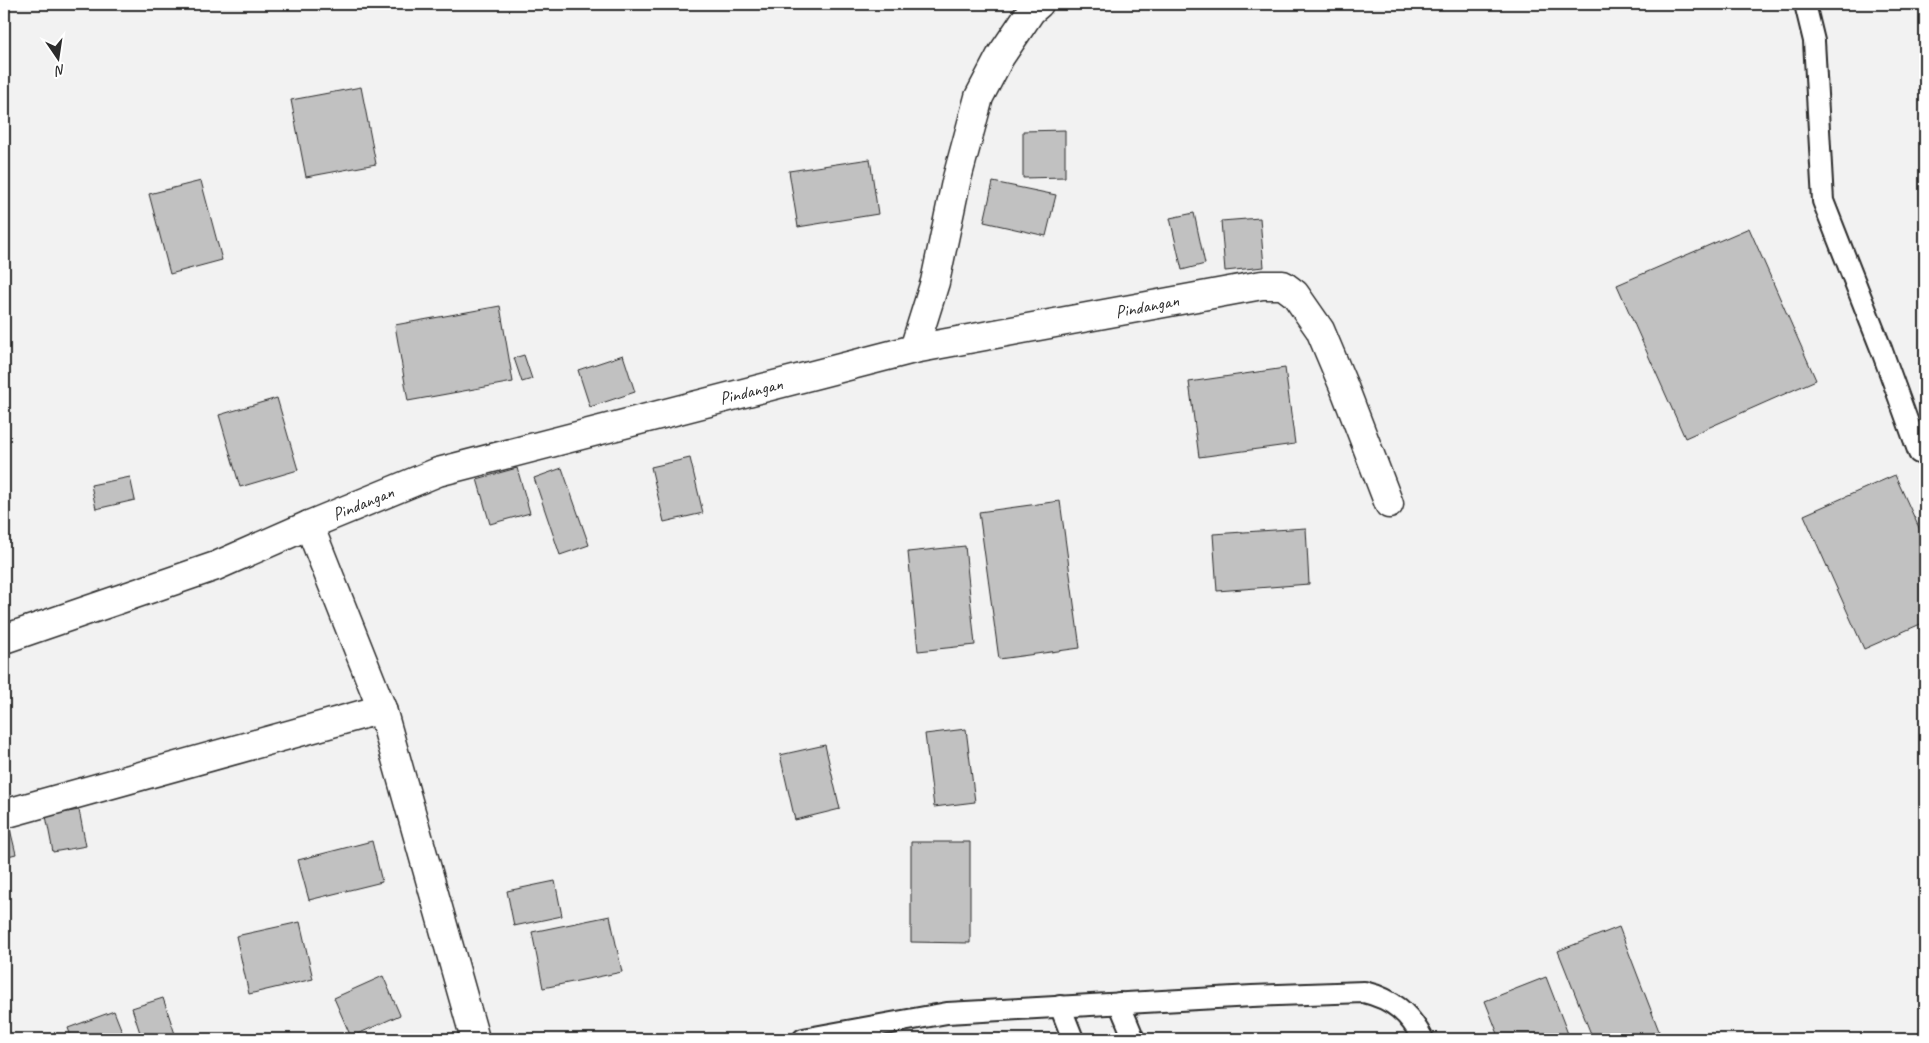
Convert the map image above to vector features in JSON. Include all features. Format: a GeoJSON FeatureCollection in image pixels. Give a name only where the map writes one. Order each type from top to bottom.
{"type":"FeatureCollection","features":[{"type":"Feature","properties":{"kind":"street"},"geometry":{"type":"LineString","coordinates":[[914,349],[935,282],[956,182],[979,98],[1000,57],[1031,11],[1039,4]]}},
{"type":"Feature","properties":{"kind":"street","name":"Pindangan"},"geometry":{"type":"LineString","coordinates":[[4,639],[216,566],[438,472],[914,349],[1262,285],[1283,285],[1296,294],[1320,330],[1389,504]]}},
{"type":"Feature","properties":{"kind":"street"},"geometry":{"type":"LineString","coordinates":[[309,525],[382,709],[476,1039]]}},
{"type":"Feature","properties":{"kind":"street"},"geometry":{"type":"LineString","coordinates":[[4,814],[382,709]]}},
{"type":"Feature","properties":{"kind":"lane"},"geometry":{"type":"LineString","coordinates":[[1805,4],[1814,41],[1823,201],[1882,351],[1918,453]]}},
{"type":"Feature","properties":{"kind":"lane"},"geometry":{"type":"LineString","coordinates":[[803,1039],[947,1013],[1364,992],[1380,996],[1394,1004],[1406,1014],[1423,1039]]}},
{"type":"Feature","properties":{"kind":"lane"},"geometry":{"type":"LineString","coordinates":[[1119,1003],[1134,1039]]}},
{"type":"Feature","properties":{"kind":"lane"},"geometry":{"type":"LineString","coordinates":[[1060,1006],[1072,1039]]}},
{"type":"Feature","properties":{"kind":"building"},"geometry":{"type":"Polygon","coordinates":[[[361,87],[376,164],[306,177],[291,100],[361,87]]]}},
{"type":"Feature","properties":{"kind":"building"},"geometry":{"type":"Polygon","coordinates":[[[1065,130],[1065,177],[1023,178],[1023,131],[1065,130]]]}},
{"type":"Feature","properties":{"kind":"building"},"geometry":{"type":"Polygon","coordinates":[[[870,159],[878,214],[798,227],[789,171],[870,159]]]}},
{"type":"Feature","properties":{"kind":"building"},"geometry":{"type":"Polygon","coordinates":[[[201,181],[222,260],[170,274],[149,194],[201,181]]]}},
{"type":"Feature","properties":{"kind":"building"},"geometry":{"type":"Polygon","coordinates":[[[993,182],[1056,195],[1046,236],[984,222],[993,182]]]}},
{"type":"Feature","properties":{"kind":"building"},"geometry":{"type":"Polygon","coordinates":[[[1194,213],[1205,264],[1182,270],[1170,218],[1194,213]]]}},
{"type":"Feature","properties":{"kind":"building"},"geometry":{"type":"Polygon","coordinates":[[[1260,218],[1264,267],[1225,271],[1221,221],[1260,218]]]}},
{"type":"Feature","properties":{"kind":"building"},"geometry":{"type":"Polygon","coordinates":[[[1749,228],[1816,380],[1685,438],[1617,285],[1749,228]]]}},
{"type":"Feature","properties":{"kind":"building"},"geometry":{"type":"Polygon","coordinates":[[[500,306],[513,382],[408,401],[395,325],[500,306]]]}},
{"type":"Feature","properties":{"kind":"building"},"geometry":{"type":"Polygon","coordinates":[[[524,355],[532,379],[522,382],[514,358],[524,355]]]}},
{"type":"Feature","properties":{"kind":"building"},"geometry":{"type":"Polygon","coordinates":[[[623,355],[635,392],[590,407],[578,370],[623,355]]]}},
{"type":"Feature","properties":{"kind":"building"},"geometry":{"type":"Polygon","coordinates":[[[1285,368],[1295,444],[1199,457],[1189,382],[1285,368]]]}},
{"type":"Feature","properties":{"kind":"building"},"geometry":{"type":"Polygon","coordinates":[[[277,398],[298,470],[240,487],[219,415],[277,398]]]}},
{"type":"Feature","properties":{"kind":"building"},"geometry":{"type":"Polygon","coordinates":[[[690,458],[703,513],[664,522],[651,467],[690,458]]]}},
{"type":"Feature","properties":{"kind":"building"},"geometry":{"type":"Polygon","coordinates":[[[517,468],[530,513],[490,524],[477,479],[517,468]]]}},
{"type":"Feature","properties":{"kind":"building"},"geometry":{"type":"Polygon","coordinates":[[[562,468],[589,545],[560,555],[534,478],[562,468]]]}},
{"type":"Feature","properties":{"kind":"building"},"geometry":{"type":"Polygon","coordinates":[[[1895,475],[1925,541],[1925,622],[1864,649],[1804,515],[1895,475]]]}},
{"type":"Feature","properties":{"kind":"building"},"geometry":{"type":"Polygon","coordinates":[[[130,477],[135,500],[96,509],[91,485],[130,477]]]}},
{"type":"Feature","properties":{"kind":"building"},"geometry":{"type":"Polygon","coordinates":[[[1060,501],[1080,648],[999,659],[979,512],[1060,501]]]}},
{"type":"Feature","properties":{"kind":"building"},"geometry":{"type":"Polygon","coordinates":[[[1306,528],[1309,584],[1217,591],[1213,534],[1306,528]]]}},
{"type":"Feature","properties":{"kind":"building"},"geometry":{"type":"Polygon","coordinates":[[[965,546],[975,645],[918,651],[908,552],[965,546]]]}},
{"type":"Feature","properties":{"kind":"building"},"geometry":{"type":"Polygon","coordinates":[[[966,729],[975,802],[934,807],[925,734],[966,729]]]}},
{"type":"Feature","properties":{"kind":"building"},"geometry":{"type":"Polygon","coordinates":[[[825,745],[840,809],[795,820],[780,755],[825,745]]]}},
{"type":"Feature","properties":{"kind":"building"},"geometry":{"type":"Polygon","coordinates":[[[79,810],[86,846],[53,852],[46,816],[79,810]]]}},
{"type":"Feature","properties":{"kind":"building"},"geometry":{"type":"Polygon","coordinates":[[[10,829],[16,854],[4,857],[4,830],[10,829]]]}},
{"type":"Feature","properties":{"kind":"building"},"geometry":{"type":"Polygon","coordinates":[[[372,841],[382,882],[309,900],[298,860],[372,841]]]}},
{"type":"Feature","properties":{"kind":"building"},"geometry":{"type":"Polygon","coordinates":[[[911,842],[970,842],[970,943],[911,942],[911,842]]]}},
{"type":"Feature","properties":{"kind":"building"},"geometry":{"type":"Polygon","coordinates":[[[555,881],[562,916],[514,926],[507,891],[555,881]]]}},
{"type":"Feature","properties":{"kind":"building"},"geometry":{"type":"Polygon","coordinates":[[[610,916],[622,972],[543,988],[532,932],[610,916]]]}},
{"type":"Feature","properties":{"kind":"building"},"geometry":{"type":"Polygon","coordinates":[[[300,922],[313,979],[249,994],[236,936],[300,922]]]}},
{"type":"Feature","properties":{"kind":"building"},"geometry":{"type":"Polygon","coordinates":[[[1619,927],[1659,1031],[1637,1039],[1593,1039],[1558,951],[1619,927]]]}},
{"type":"Feature","properties":{"kind":"building"},"geometry":{"type":"Polygon","coordinates":[[[383,976],[400,1015],[351,1037],[334,998],[383,976]]]}},
{"type":"Feature","properties":{"kind":"building"},"geometry":{"type":"Polygon","coordinates":[[[1546,977],[1570,1039],[1500,1039],[1485,1001],[1546,977]]]}},
{"type":"Feature","properties":{"kind":"building"},"geometry":{"type":"Polygon","coordinates":[[[163,998],[176,1037],[168,1039],[142,1039],[132,1008],[163,998]]]}},
{"type":"Feature","properties":{"kind":"building"},"geometry":{"type":"Polygon","coordinates":[[[114,1011],[125,1039],[72,1039],[68,1028],[114,1011]]]}}]}
